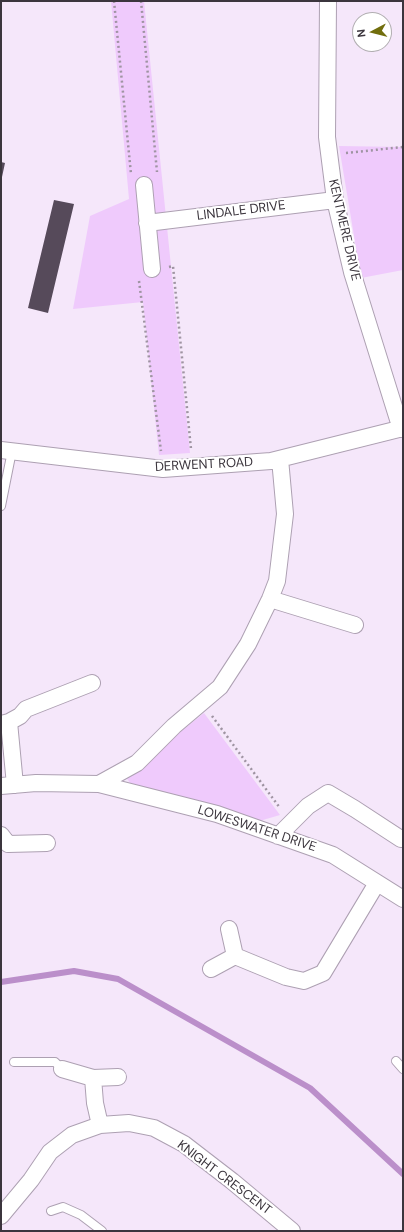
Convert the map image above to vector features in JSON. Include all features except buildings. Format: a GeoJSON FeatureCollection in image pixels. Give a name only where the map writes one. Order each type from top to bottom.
{"type":"FeatureCollection","features":[{"type":"Feature","properties":{"kind":"street","name":"KENTMERE DRIVE"},"geometry":{"type":"LineString","coordinates":[[328,1],[327,137],[335,200],[352,272],[402,428]]}},
{"type":"Feature","properties":{"kind":"street"},"geometry":{"type":"LineString","coordinates":[[144,185],[152,269]]}},
{"type":"Feature","properties":{"kind":"street","name":"LINDALE DRIVE"},"geometry":{"type":"LineString","coordinates":[[147,223],[335,200]]}},
{"type":"Feature","properties":{"kind":"street","name":"DERWENT ROAD"},"geometry":{"type":"LineString","coordinates":[[6,450],[163,469],[271,461],[402,428]]}},
{"type":"Feature","properties":{"kind":"street"},"geometry":{"type":"LineString","coordinates":[[99,784],[137,763],[174,726],[220,687],[248,644],[277,581],[285,514],[280,459]]}},
{"type":"Feature","properties":{"kind":"street"},"geometry":{"type":"LineString","coordinates":[[270,599],[355,625]]}},
{"type":"Feature","properties":{"kind":"street"},"geometry":{"type":"LineString","coordinates":[[8,786],[5,723],[20,716],[26,709],[92,683]]}},
{"type":"Feature","properties":{"kind":"street","name":"LOWESWATER DRIVE"},"geometry":{"type":"LineString","coordinates":[[8,786],[36,783],[99,784],[217,814],[333,855],[403,899]]}},
{"type":"Feature","properties":{"kind":"street"},"geometry":{"type":"LineString","coordinates":[[278,836],[308,806],[328,793],[401,839]]}},
{"type":"Feature","properties":{"kind":"street"},"geometry":{"type":"LineString","coordinates":[[1,836],[8,844],[47,843]]}},
{"type":"Feature","properties":{"kind":"street"},"geometry":{"type":"LineString","coordinates":[[235,956],[286,977],[304,981],[323,973],[376,882]]}},
{"type":"Feature","properties":{"kind":"street"},"geometry":{"type":"LineString","coordinates":[[228,929],[235,956]]}},
{"type":"Feature","properties":{"kind":"street"},"geometry":{"type":"LineString","coordinates":[[211,969],[235,956]]}},
{"type":"Feature","properties":{"kind":"street"},"geometry":{"type":"LineString","coordinates":[[62,1069],[92,1078],[118,1077]]}},
{"type":"Feature","properties":{"kind":"street"},"geometry":{"type":"LineString","coordinates":[[92,1078],[95,1103],[100,1125]]}},
{"type":"Feature","properties":{"kind":"street","name":"KNIGHT CRESCENT"},"geometry":{"type":"LineString","coordinates":[[1,1216],[31,1180],[50,1152],[72,1135],[100,1125],[129,1123],[154,1128],[184,1144],[232,1181],[292,1231]]}},
{"type":"Feature","properties":{"kind":"lane"},"geometry":{"type":"LineString","coordinates":[[1,506],[6,450]]}},
{"type":"Feature","properties":{"kind":"lane"},"geometry":{"type":"LineString","coordinates":[[396,1061],[403,1069]]}},
{"type":"Feature","properties":{"kind":"lane"},"geometry":{"type":"LineString","coordinates":[[14,1062],[55,1062],[62,1069]]}},
{"type":"Feature","properties":{"kind":"lane"},"geometry":{"type":"LineString","coordinates":[[51,1211],[63,1207],[81,1215],[102,1231]]}},
{"type":"Feature","properties":{"kind":"path"},"geometry":{"type":"LineString","coordinates":[[114,1],[132,186],[158,182],[141,1]]}},
{"type":"Feature","properties":{"kind":"path"},"geometry":{"type":"LineString","coordinates":[[330,155],[403,147]]}},
{"type":"Feature","properties":{"kind":"path"},"geometry":{"type":"LineString","coordinates":[[152,269],[173,266],[193,467]]}},
{"type":"Feature","properties":{"kind":"path"},"geometry":{"type":"LineString","coordinates":[[139,280],[163,469]]}},
{"type":"Feature","properties":{"kind":"path"},"geometry":{"type":"LineString","coordinates":[[202,702],[291,823]]}},
{"type":"Feature","properties":{"kind":"shaded area"},"geometry":{"type":"Polygon","coordinates":[[[111,1],[144,1],[190,453],[159,455],[143,302],[73,309],[90,216],[129,199],[111,1]]]}},
{"type":"Feature","properties":{"kind":"shaded area"},"geometry":{"type":"Polygon","coordinates":[[[339,146],[403,147],[403,270],[361,278],[339,146]]]}},
{"type":"Feature","properties":{"kind":"shaded area"},"geometry":{"type":"Polygon","coordinates":[[[204,713],[280,815],[256,822],[133,787],[125,776],[204,713]]]}},
{"type":"Feature","properties":{"kind":"waterway"},"geometry":{"type":"LineString","coordinates":[[1,982],[74,971],[118,979],[310,1088],[403,1174]]}}]}
